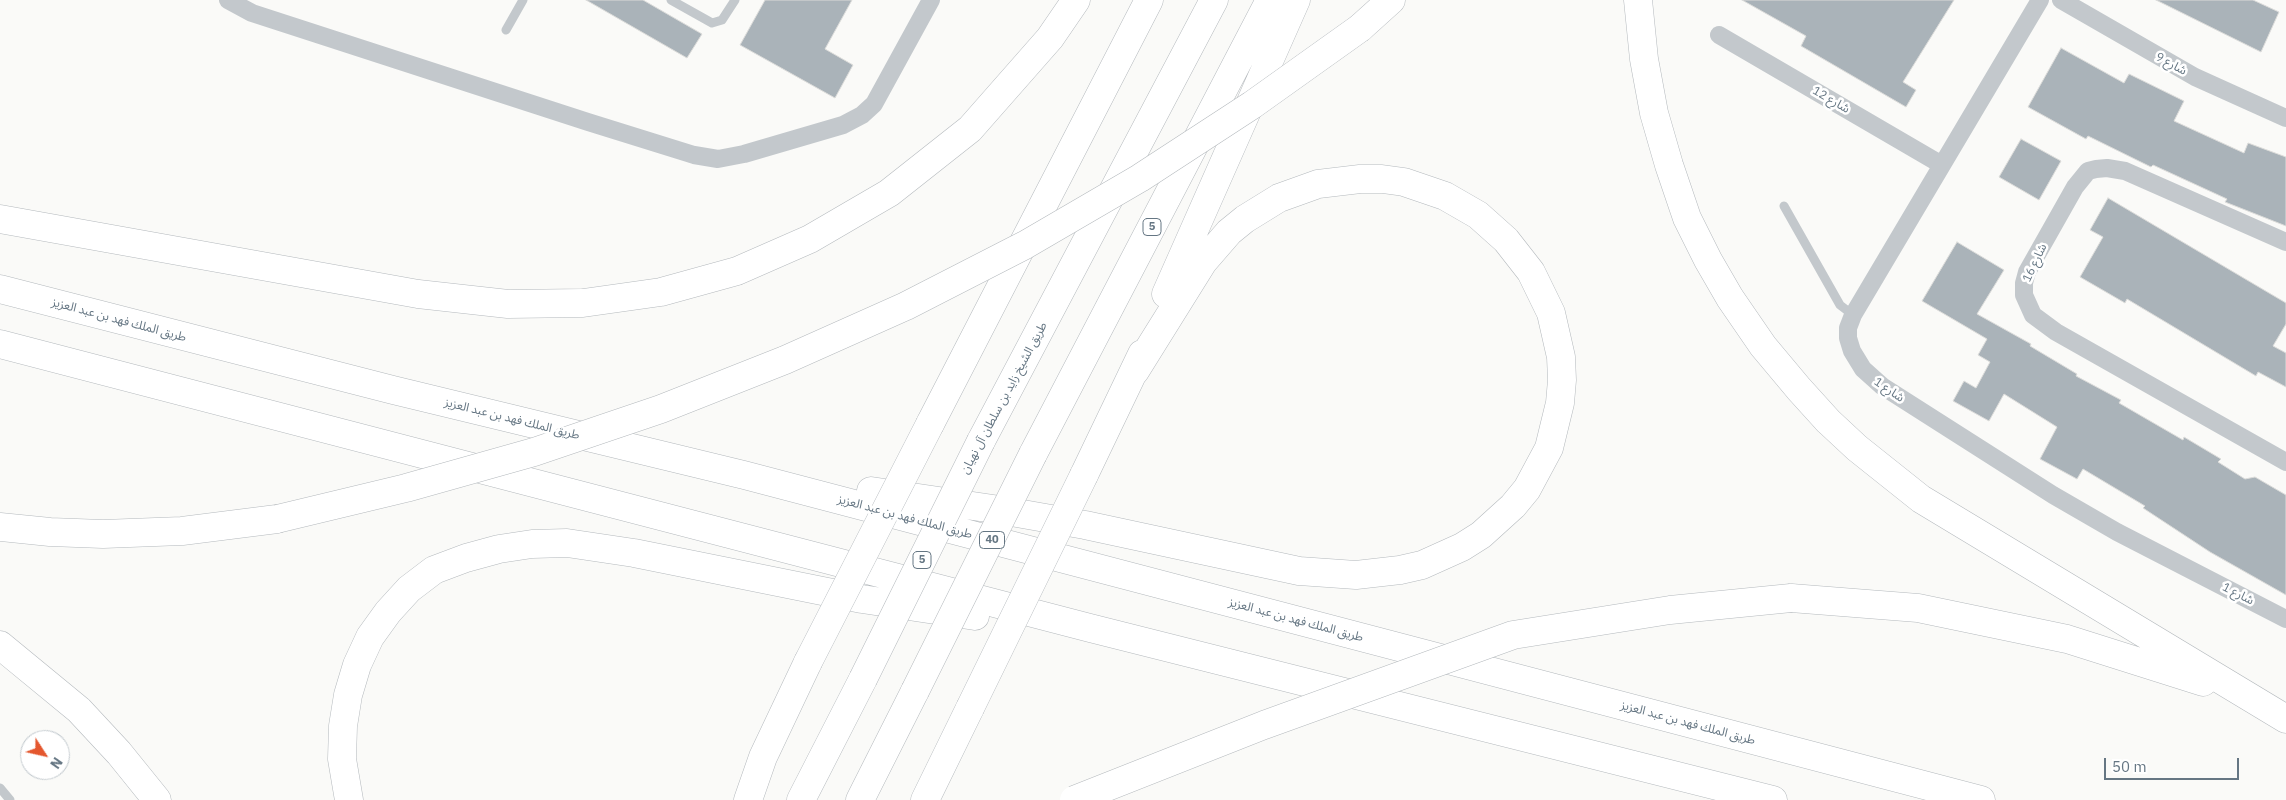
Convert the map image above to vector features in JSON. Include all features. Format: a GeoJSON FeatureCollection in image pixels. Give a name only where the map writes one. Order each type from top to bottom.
{"type":"FeatureCollection","features":[{"type":"Feature","properties":{"kind":"highway"},"geometry":{"type":"LineString","coordinates":[[0,219],[418,294],[508,304],[583,303],[661,292],[737,271],[801,243],[889,194],[970,129],[1050,38],[1076,0]]}},
{"type":"Feature","properties":{"kind":"highway"},"geometry":{"type":"LineString","coordinates":[[738,800],[763,757],[808,662],[1148,0]]}},
{"type":"Feature","properties":{"kind":"highway","name":"طريق الشيخ زايد بن سلطان آل نهيان"},"geometry":{"type":"LineString","coordinates":[[801,800],[981,441],[1214,0]]}},
{"type":"Feature","properties":{"kind":"highway","name":"5"},"geometry":{"type":"LineString","coordinates":[[860,800],[1033,454],[1270,0]]}},
{"type":"Feature","properties":{"kind":"highway"},"geometry":{"type":"LineString","coordinates":[[925,800],[1135,371],[1177,268],[1296,0]]}},
{"type":"Feature","properties":{"kind":"highway"},"geometry":{"type":"LineString","coordinates":[[0,527],[50,532],[103,534],[182,531],[277,520],[406,488],[534,452],[643,416],[785,360],[897,310],[1024,245],[1140,178],[1252,106],[1360,28],[1391,0]]}},
{"type":"Feature","properties":{"kind":"highway"},"geometry":{"type":"LineString","coordinates":[[1638,0],[1644,59],[1654,113],[1669,165],[1688,218],[1708,260],[1730,298],[1764,346],[1810,402],[1857,448],[1921,498],[2286,720]]}},
{"type":"Feature","properties":{"kind":"highway"},"geometry":{"type":"LineString","coordinates":[[744,475],[858,489],[1000,510],[1085,525],[1299,571],[1327,574],[1378,574],[1400,570],[1443,556],[1481,535],[1513,506],[1527,489],[1549,448],[1560,403],[1562,380],[1561,357],[1551,313],[1531,272],[1506,240],[1478,215],[1445,196],[1404,182],[1382,179],[1353,179],[1318,184],[1279,198],[1244,219],[1229,232],[1203,262],[1135,371]]}},
{"type":"Feature","properties":{"kind":"highway","name":"طريق الملك فهد بن عبد العزيز"},"geometry":{"type":"LineString","coordinates":[[0,289],[392,390],[744,475],[1981,800]]}},
{"type":"Feature","properties":{"kind":"highway"},"geometry":{"type":"LineString","coordinates":[[0,344],[1090,628],[1773,800]]}},
{"type":"Feature","properties":{"kind":"highway"},"geometry":{"type":"LineString","coordinates":[[350,800],[342,759],[343,726],[348,695],[356,666],[370,637],[388,612],[409,589],[434,570],[466,558],[499,549],[532,544],[566,543],[600,547],[862,600],[948,613],[1090,628]]}},
{"type":"Feature","properties":{"kind":"highway"},"geometry":{"type":"LineString","coordinates":[[1074,800],[1264,725],[1513,635],[1670,610],[1791,598],[1918,608],[2066,639],[2194,678],[2286,720]]}},
{"type":"Feature","properties":{"kind":"highway"},"geometry":{"type":"LineString","coordinates":[[0,645],[79,710],[119,753],[157,800]]}},
{"type":"Feature","properties":{"kind":"highway"},"geometry":{"type":"LineString","coordinates":[[748,800],[763,757]]}},
{"type":"Feature","properties":{"kind":"street"},"geometry":{"type":"LineString","coordinates":[[228,0],[252,13],[579,119],[694,155],[718,159],[744,154],[843,125],[862,116],[874,104],[931,0]]}},
{"type":"Feature","properties":{"kind":"street","name":"شارع 1"},"geometry":{"type":"LineString","coordinates":[[2040,0],[1854,315],[1848,328],[1848,338],[1852,351],[1863,369],[1882,386],[2079,511],[2286,619]]}},
{"type":"Feature","properties":{"kind":"street","name":"شارع 9"},"geometry":{"type":"LineString","coordinates":[[2061,0],[2195,77],[2286,118]]}},
{"type":"Feature","properties":{"kind":"street","name":"شارع 12"},"geometry":{"type":"LineString","coordinates":[[1719,35],[1942,166]]}},
{"type":"Feature","properties":{"kind":"street","name":"شارع 16"},"geometry":{"type":"LineString","coordinates":[[2286,242],[2125,171],[2107,168],[2096,169],[2088,171],[2075,186],[2027,272],[2024,294],[2033,315],[2056,332],[2286,462]]}},
{"type":"Feature","properties":{"kind":"lane"},"geometry":{"type":"LineString","coordinates":[[506,30],[523,0]]}},
{"type":"Feature","properties":{"kind":"lane"},"geometry":{"type":"LineString","coordinates":[[671,0],[712,23],[722,20],[735,0]]}},
{"type":"Feature","properties":{"kind":"lane"},"geometry":{"type":"LineString","coordinates":[[1784,206],[1840,305],[1854,315]]}},
{"type":"Feature","properties":{"kind":"lane"},"geometry":{"type":"LineString","coordinates":[[0,788],[10,800]]}},
{"type":"Feature","properties":{"kind":"building"},"geometry":{"type":"Polygon","coordinates":[[[586,0],[643,0],[702,34],[687,58],[586,0]]]}},
{"type":"Feature","properties":{"kind":"building"},"geometry":{"type":"Polygon","coordinates":[[[765,0],[852,0],[825,49],[853,65],[835,98],[740,45],[765,0]]]}},
{"type":"Feature","properties":{"kind":"building"},"geometry":{"type":"Polygon","coordinates":[[[1742,0],[1954,0],[1903,82],[1916,90],[1906,107],[1801,46],[1806,36],[1742,0]]]}},
{"type":"Feature","properties":{"kind":"building"},"geometry":{"type":"Polygon","coordinates":[[[2156,0],[2253,0],[2279,12],[2261,52],[2156,0]]]}},
{"type":"Feature","properties":{"kind":"building"},"geometry":{"type":"Polygon","coordinates":[[[2061,48],[2124,83],[2129,74],[2184,101],[2174,121],[2244,153],[2248,143],[2286,157],[2286,226],[2225,202],[2227,199],[2153,165],[2151,167],[2088,136],[2086,139],[2028,107],[2061,48]]]}},
{"type":"Feature","properties":{"kind":"building"},"geometry":{"type":"Polygon","coordinates":[[[2021,139],[2061,161],[2039,200],[1999,177],[2021,139]]]}},
{"type":"Feature","properties":{"kind":"building"},"geometry":{"type":"Polygon","coordinates":[[[2108,198],[2286,303],[2286,324],[2273,346],[2286,353],[2286,387],[2258,372],[2256,376],[2127,299],[2125,303],[2080,277],[2103,237],[2090,230],[2108,198]]]}},
{"type":"Feature","properties":{"kind":"building"},"geometry":{"type":"Polygon","coordinates":[[[1957,242],[2004,270],[1977,314],[2031,344],[2030,346],[2077,374],[2076,376],[2121,400],[2119,403],[2183,440],[2184,437],[2221,459],[2218,462],[2245,479],[2255,477],[2286,495],[2286,595],[2210,552],[2143,508],[2145,506],[2083,469],[2077,479],[2040,459],[2057,427],[2004,394],[1989,421],[1953,401],[1964,381],[1976,388],[1990,362],[1978,355],[1987,339],[1922,301],[1957,242]]]}}]}
